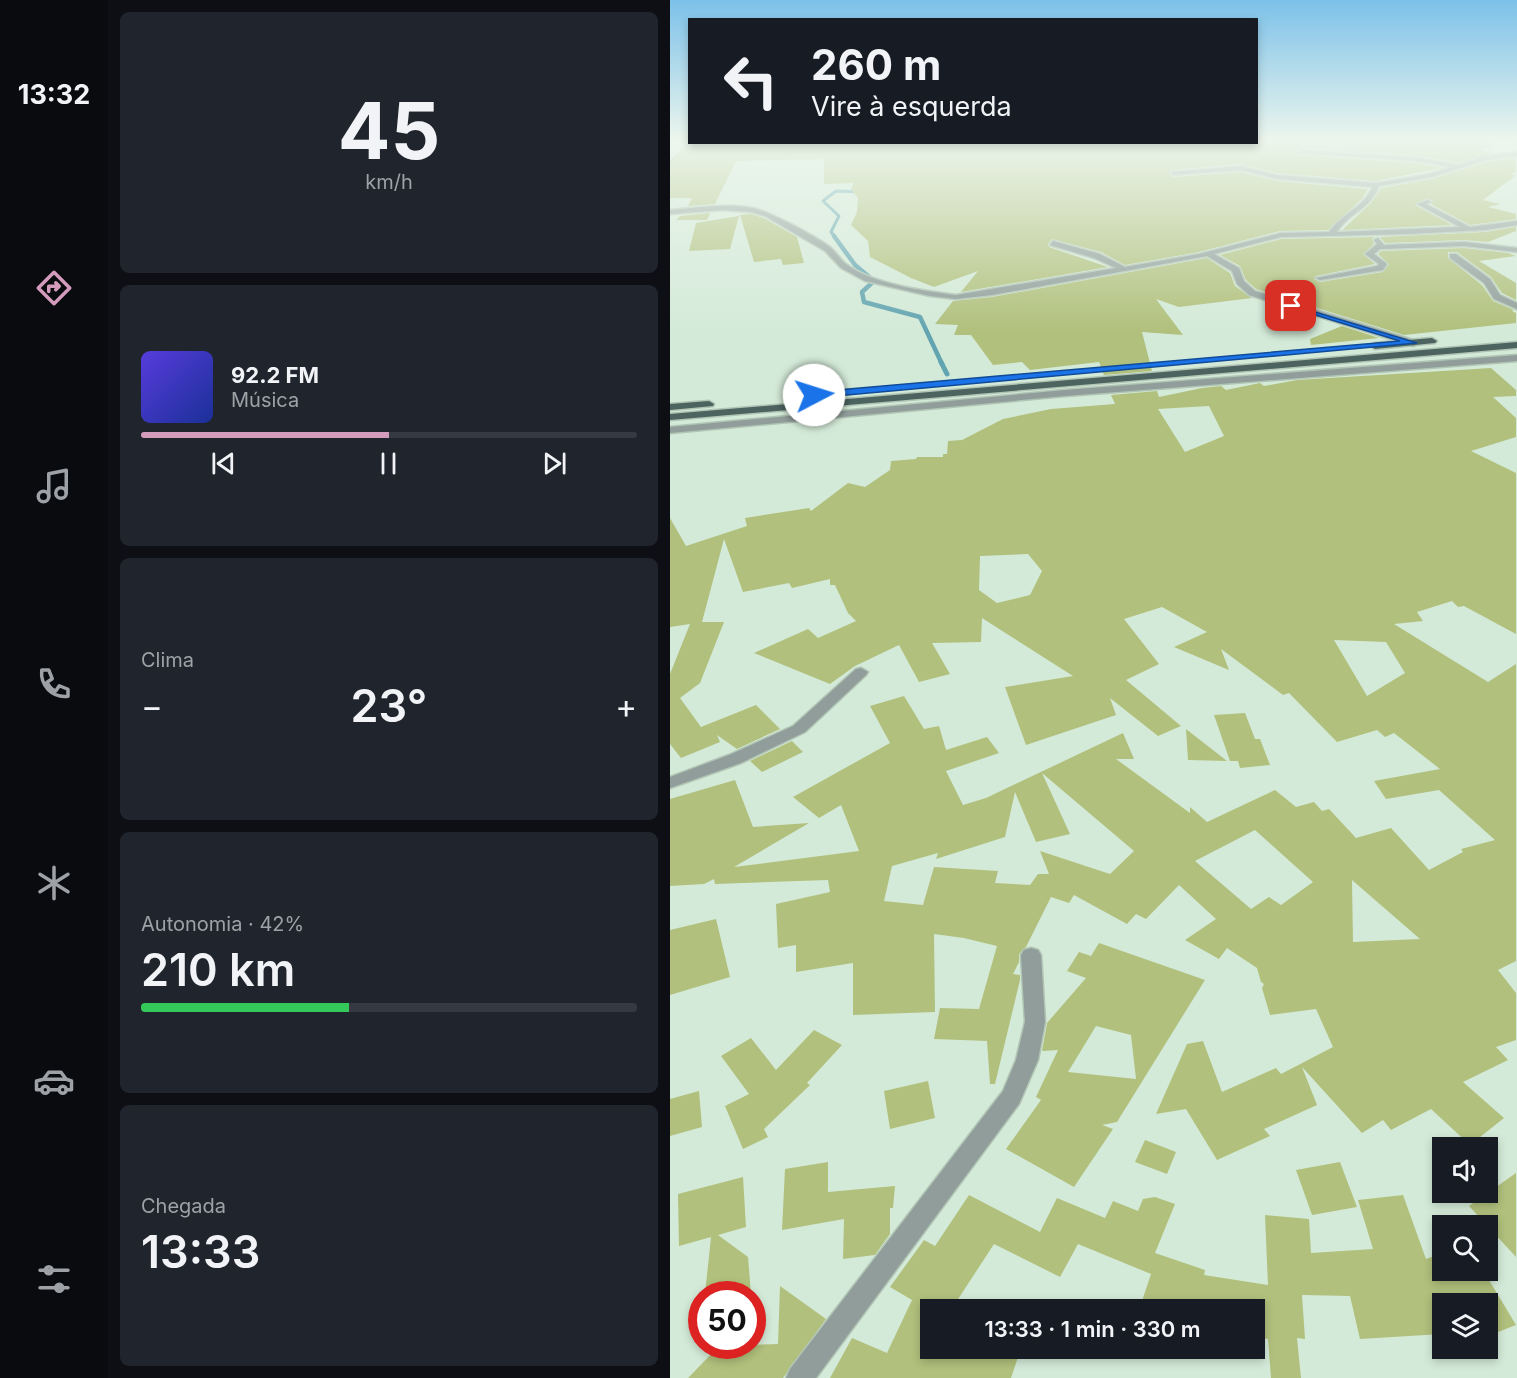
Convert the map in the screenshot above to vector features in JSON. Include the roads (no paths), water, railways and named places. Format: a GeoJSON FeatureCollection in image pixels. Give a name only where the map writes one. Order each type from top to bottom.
{"type":"FeatureCollection","features":[{"type":"Feature","properties":{"kind":"main road"},"geometry":{"type":"LineString","coordinates":[[670,407],[1516,336]]}},
{"type":"Feature","properties":{"kind":"main road"},"geometry":{"type":"LineString","coordinates":[[670,417],[1516,345]]}},
{"type":"Feature","properties":{"kind":"street"},"geometry":{"type":"LineString","coordinates":[[1332,232],[1339,221],[1367,203]]}},
{"type":"Feature","properties":{"kind":"street"},"geometry":{"type":"LineString","coordinates":[[1423,203],[1420,204],[1469,229]]}},
{"type":"Feature","properties":{"kind":"street"},"geometry":{"type":"LineString","coordinates":[[670,212],[722,208],[752,210],[767,215],[828,249],[844,266],[868,279],[930,294],[956,297],[992,293],[1208,254],[1262,238],[1332,232],[1374,233],[1469,229],[1516,223]]}},
{"type":"Feature","properties":{"kind":"street"},"geometry":{"type":"LineString","coordinates":[[1374,233],[1380,247]]}},
{"type":"Feature","properties":{"kind":"street"},"geometry":{"type":"LineString","coordinates":[[1053,243],[1097,256],[1125,270]]}},
{"type":"Feature","properties":{"kind":"street"},"geometry":{"type":"LineString","coordinates":[[1320,278],[1380,268],[1383,264],[1369,254],[1380,247],[1465,244],[1516,250]]}},
{"type":"Feature","properties":{"kind":"street"},"geometry":{"type":"LineString","coordinates":[[1208,254],[1226,262],[1236,270],[1240,282],[1252,293],[1413,343]]}},
{"type":"Feature","properties":{"kind":"street"},"geometry":{"type":"LineString","coordinates":[[1453,256],[1487,281],[1497,297],[1516,307]]}},
{"type":"Feature","properties":{"kind":"street"},"geometry":{"type":"LineString","coordinates":[[670,430],[1077,392],[1516,358]]}},
{"type":"Feature","properties":{"kind":"street"},"geometry":{"type":"LineString","coordinates":[[670,783],[735,759],[799,729],[861,672]]}},
{"type":"Feature","properties":{"kind":"street"},"geometry":{"type":"LineString","coordinates":[[799,1378],[1010,1097],[1027,1060],[1035,1022],[1031,955]]}},
{"type":"Feature","properties":{"kind":"waterway"},"geometry":{"type":"LineString","coordinates":[[825,203],[839,216],[831,232],[835,237]]}},
{"type":"Feature","properties":{"kind":"waterway"},"geometry":{"type":"LineString","coordinates":[[834,236],[855,265],[874,281],[862,292],[864,302],[920,317],[942,364]]}},
{"type":"Feature","properties":{"kind":"waterway"},"geometry":{"type":"LineString","coordinates":[[942,364],[947,374]]}}]}
